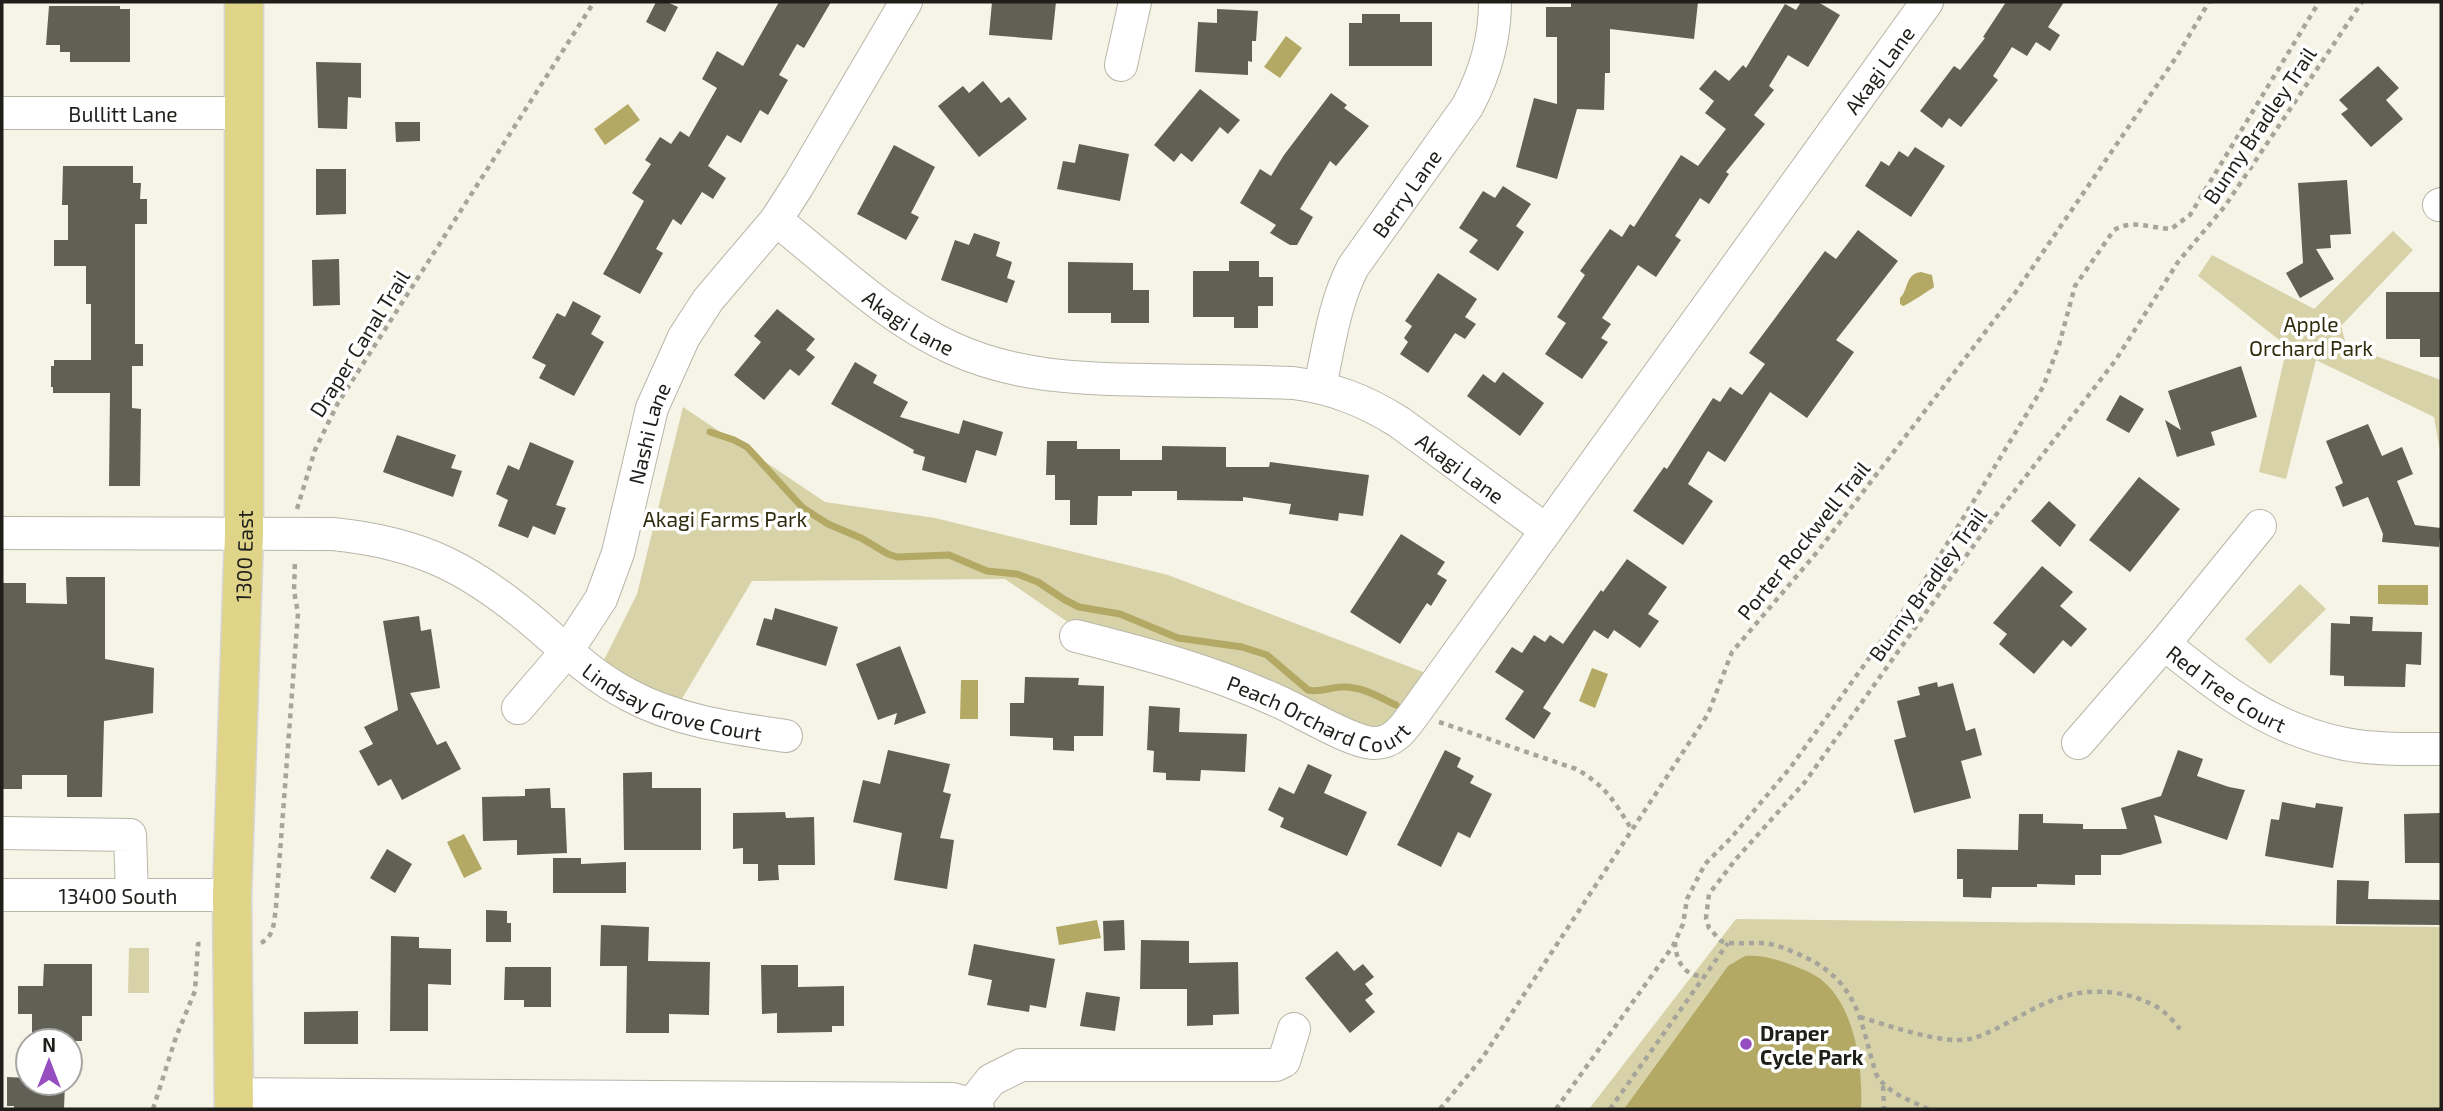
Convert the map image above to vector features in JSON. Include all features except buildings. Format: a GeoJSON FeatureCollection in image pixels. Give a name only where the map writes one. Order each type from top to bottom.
{"type":"FeatureCollection","features":[{"type":"Feature","properties":{"kind":"main road","name":"1300 East"},"geometry":{"type":"LineString","coordinates":[[234,1102],[232,895],[244,534],[244,2]]}},
{"type":"Feature","properties":{"kind":"street","name":"Nashi Lane"},"geometry":{"type":"LineString","coordinates":[[518,708],[567,651],[601,599],[611,576],[652,408],[684,337],[708,300],[775,220],[823,147],[906,2]]}},
{"type":"Feature","properties":{"kind":"street"},"geometry":{"type":"LineString","coordinates":[[1121,65],[1135,2]]}},
{"type":"Feature","properties":{"kind":"street","name":"Berry Lane"},"geometry":{"type":"LineString","coordinates":[[1320,386],[1344,286],[1353,267],[1476,91],[1490,54],[1495,2]]}},
{"type":"Feature","properties":{"kind":"street","name":"Akagi Lane"},"geometry":{"type":"LineString","coordinates":[[775,220],[917,329],[951,348],[989,363],[1029,373],[1069,378],[1265,382],[1320,386],[1348,394],[1390,416],[1546,530],[1921,4]]}},
{"type":"Feature","properties":{"kind":"street","name":"Bullitt Lane"},"geometry":{"type":"LineString","coordinates":[[2,113],[244,114]]}},
{"type":"Feature","properties":{"kind":"street","name":"Red Tree Court"},"geometry":{"type":"LineString","coordinates":[[2260,526],[2164,644],[2229,695],[2258,713],[2289,727],[2345,744],[2441,749]]}},
{"type":"Feature","properties":{"kind":"street","name":"Peach Orchard Court"},"geometry":{"type":"LineString","coordinates":[[1076,636],[1203,671],[1274,699],[1368,742],[1377,743],[1395,737],[1415,714],[1546,530]]}},
{"type":"Feature","properties":{"kind":"street"},"geometry":{"type":"LineString","coordinates":[[2,533],[296,534],[369,538],[434,556],[464,570],[491,588],[567,651]]}},
{"type":"Feature","properties":{"kind":"street"},"geometry":{"type":"LineString","coordinates":[[2078,743],[2164,644]]}},
{"type":"Feature","properties":{"kind":"street","name":"Lindsay Grove Court"},"geometry":{"type":"LineString","coordinates":[[567,651],[624,693],[658,710],[710,724],[786,736]]}},
{"type":"Feature","properties":{"kind":"street"},"geometry":{"type":"LineString","coordinates":[[2,833],[130,835],[131,895]]}},
{"type":"Feature","properties":{"kind":"street","name":"13400 South"},"geometry":{"type":"LineString","coordinates":[[2,895],[232,895]]}},
{"type":"Feature","properties":{"kind":"street"},"geometry":{"type":"LineString","coordinates":[[234,1102],[952,1099],[975,1107],[991,1080],[1021,1065],[1276,1065],[1284,1061],[1294,1029]]}},
{"type":"Feature","properties":{"kind":"path","name":"Draper Canal Trail"},"geometry":{"type":"LineString","coordinates":[[255,945],[265,942],[274,928],[298,613],[294,585],[296,514],[319,440],[338,403],[594,2]]}},
{"type":"Feature","properties":{"kind":"path","name":"Porter Rockwell Trail"},"geometry":{"type":"LineString","coordinates":[[1440,1109],[1483,1057],[1708,714],[1732,652],[1818,551],[2015,293],[2177,57],[2209,2]]}},
{"type":"Feature","properties":{"kind":"path"},"geometry":{"type":"LineString","coordinates":[[1556,1109],[1675,941],[1683,924],[1687,900],[1705,864],[1731,838],[1790,768],[1921,586],[2043,387],[2059,345],[2076,286],[2085,271],[2114,230],[2120,226],[2128,223],[2171,229],[2190,215],[2319,2]]}},
{"type":"Feature","properties":{"kind":"path","name":"Bunny Bradley Trail"},"geometry":{"type":"LineString","coordinates":[[1728,943],[1715,936],[1709,928],[1706,918],[1709,894],[1736,859],[1805,782],[1989,524],[2115,361],[2178,262],[2225,206],[2362,2]]}},
{"type":"Feature","properties":{"kind":"path"},"geometry":{"type":"LineString","coordinates":[[1415,714],[1576,769],[1595,779],[1607,790],[1632,830]]}},
{"type":"Feature","properties":{"kind":"path"},"geometry":{"type":"LineString","coordinates":[[1675,941],[1681,966],[1691,974],[1705,976]]}},
{"type":"Feature","properties":{"kind":"path"},"geometry":{"type":"LineString","coordinates":[[1610,1109],[1728,943],[1773,945],[1800,954],[1840,980],[1851,994],[1876,1074],[1883,1086],[1892,1093],[1928,1109]]}},
{"type":"Feature","properties":{"kind":"path"},"geometry":{"type":"LineString","coordinates":[[153,1109],[176,1037],[195,991],[198,944],[204,944]]}},
{"type":"Feature","properties":{"kind":"path"},"geometry":{"type":"LineString","coordinates":[[1859,1016],[1942,1038],[1969,1039],[2050,1001],[2084,992],[2105,991],[2125,995],[2159,1008],[2180,1029]]}},
{"type":"Feature","properties":{"kind":"path"},"geometry":{"type":"LineString","coordinates":[[1883,1086],[1884,1109]]}},
{"type":"Feature","properties":{"kind":"green space","name":"Apple Orchard Park"},"geometry":{"type":"Polygon","coordinates":[[[2393,231],[2413,250],[2341,326],[2346,345],[2441,380],[2441,457],[2434,417],[2316,360],[2286,479],[2259,472],[2287,346],[2198,276],[2212,255],[2314,309],[2393,231]]]}},
{"type":"Feature","properties":{"kind":"green space","name":"Akagi Farms Park"},"geometry":{"type":"Polygon","coordinates":[[[683,407],[825,502],[935,518],[1168,575],[1431,675],[1390,728],[1376,729],[1265,684],[1072,625],[1005,579],[752,581],[680,702],[640,686],[604,660],[637,594],[683,407]]]}},
{"type":"Feature","properties":{"kind":"green space"},"geometry":{"type":"Polygon","coordinates":[[[2300,584],[2326,609],[2270,664],[2245,639],[2300,584]]]}},
{"type":"Feature","properties":{"kind":"green space"},"geometry":{"type":"Polygon","coordinates":[[[1736,919],[2441,927],[2441,1109],[1589,1109],[1736,919]]]}},
{"type":"Feature","properties":{"kind":"green space"},"geometry":{"type":"Polygon","coordinates":[[[129,948],[149,948],[149,993],[128,993],[129,948]]]}},
{"type":"Feature","properties":{"kind":"shaded area"},"geometry":{"type":"Polygon","coordinates":[[[1286,36],[1302,48],[1280,78],[1264,67],[1286,36]]]}},
{"type":"Feature","properties":{"kind":"shaded area"},"geometry":{"type":"Polygon","coordinates":[[[628,104],[640,120],[605,145],[594,129],[628,104]]]}},
{"type":"Feature","properties":{"kind":"shaded area"},"geometry":{"type":"Polygon","coordinates":[[[1921,272],[1932,275],[1934,287],[1903,306],[1900,304],[1900,298],[1910,279],[1921,272]]]}},
{"type":"Feature","properties":{"kind":"shaded area"},"geometry":{"type":"Polygon","coordinates":[[[2378,585],[2428,585],[2428,605],[2378,604],[2378,585]]]}},
{"type":"Feature","properties":{"kind":"shaded area"},"geometry":{"type":"Polygon","coordinates":[[[1592,668],[1608,674],[1595,708],[1579,701],[1592,668]]]}},
{"type":"Feature","properties":{"kind":"shaded area"},"geometry":{"type":"Polygon","coordinates":[[[961,680],[978,680],[978,719],[960,719],[961,680]]]}},
{"type":"Feature","properties":{"kind":"shaded area"},"geometry":{"type":"Polygon","coordinates":[[[464,834],[482,869],[464,878],[447,842],[464,834]]]}},
{"type":"Feature","properties":{"kind":"shaded area"},"geometry":{"type":"Polygon","coordinates":[[[1097,920],[1101,938],[1059,945],[1056,927],[1097,920]]]}},
{"type":"Feature","properties":{"kind":"shaded area","name":"Draper Cycle Park"},"geometry":{"type":"Polygon","coordinates":[[[1745,956],[1774,959],[1792,965],[1814,975],[1836,995],[1851,1025],[1859,1059],[1861,1109],[1624,1109],[1728,966],[1745,956]]]}},
{"type":"Feature","properties":{"kind":"waterway"},"geometry":{"type":"LineString","coordinates":[[710,432],[747,447],[803,508],[828,524],[861,538],[888,554],[897,557],[949,555],[987,571],[1017,574],[1038,582],[1079,607],[1120,614],[1178,638],[1242,647],[1267,655],[1308,690],[1356,688],[1396,705]]}},
{"type":"Feature","properties":{"kind":"place","name":"Draper Cycle Park"},"geometry":{"type":"Point","coordinates":[1746,1044]}}]}
